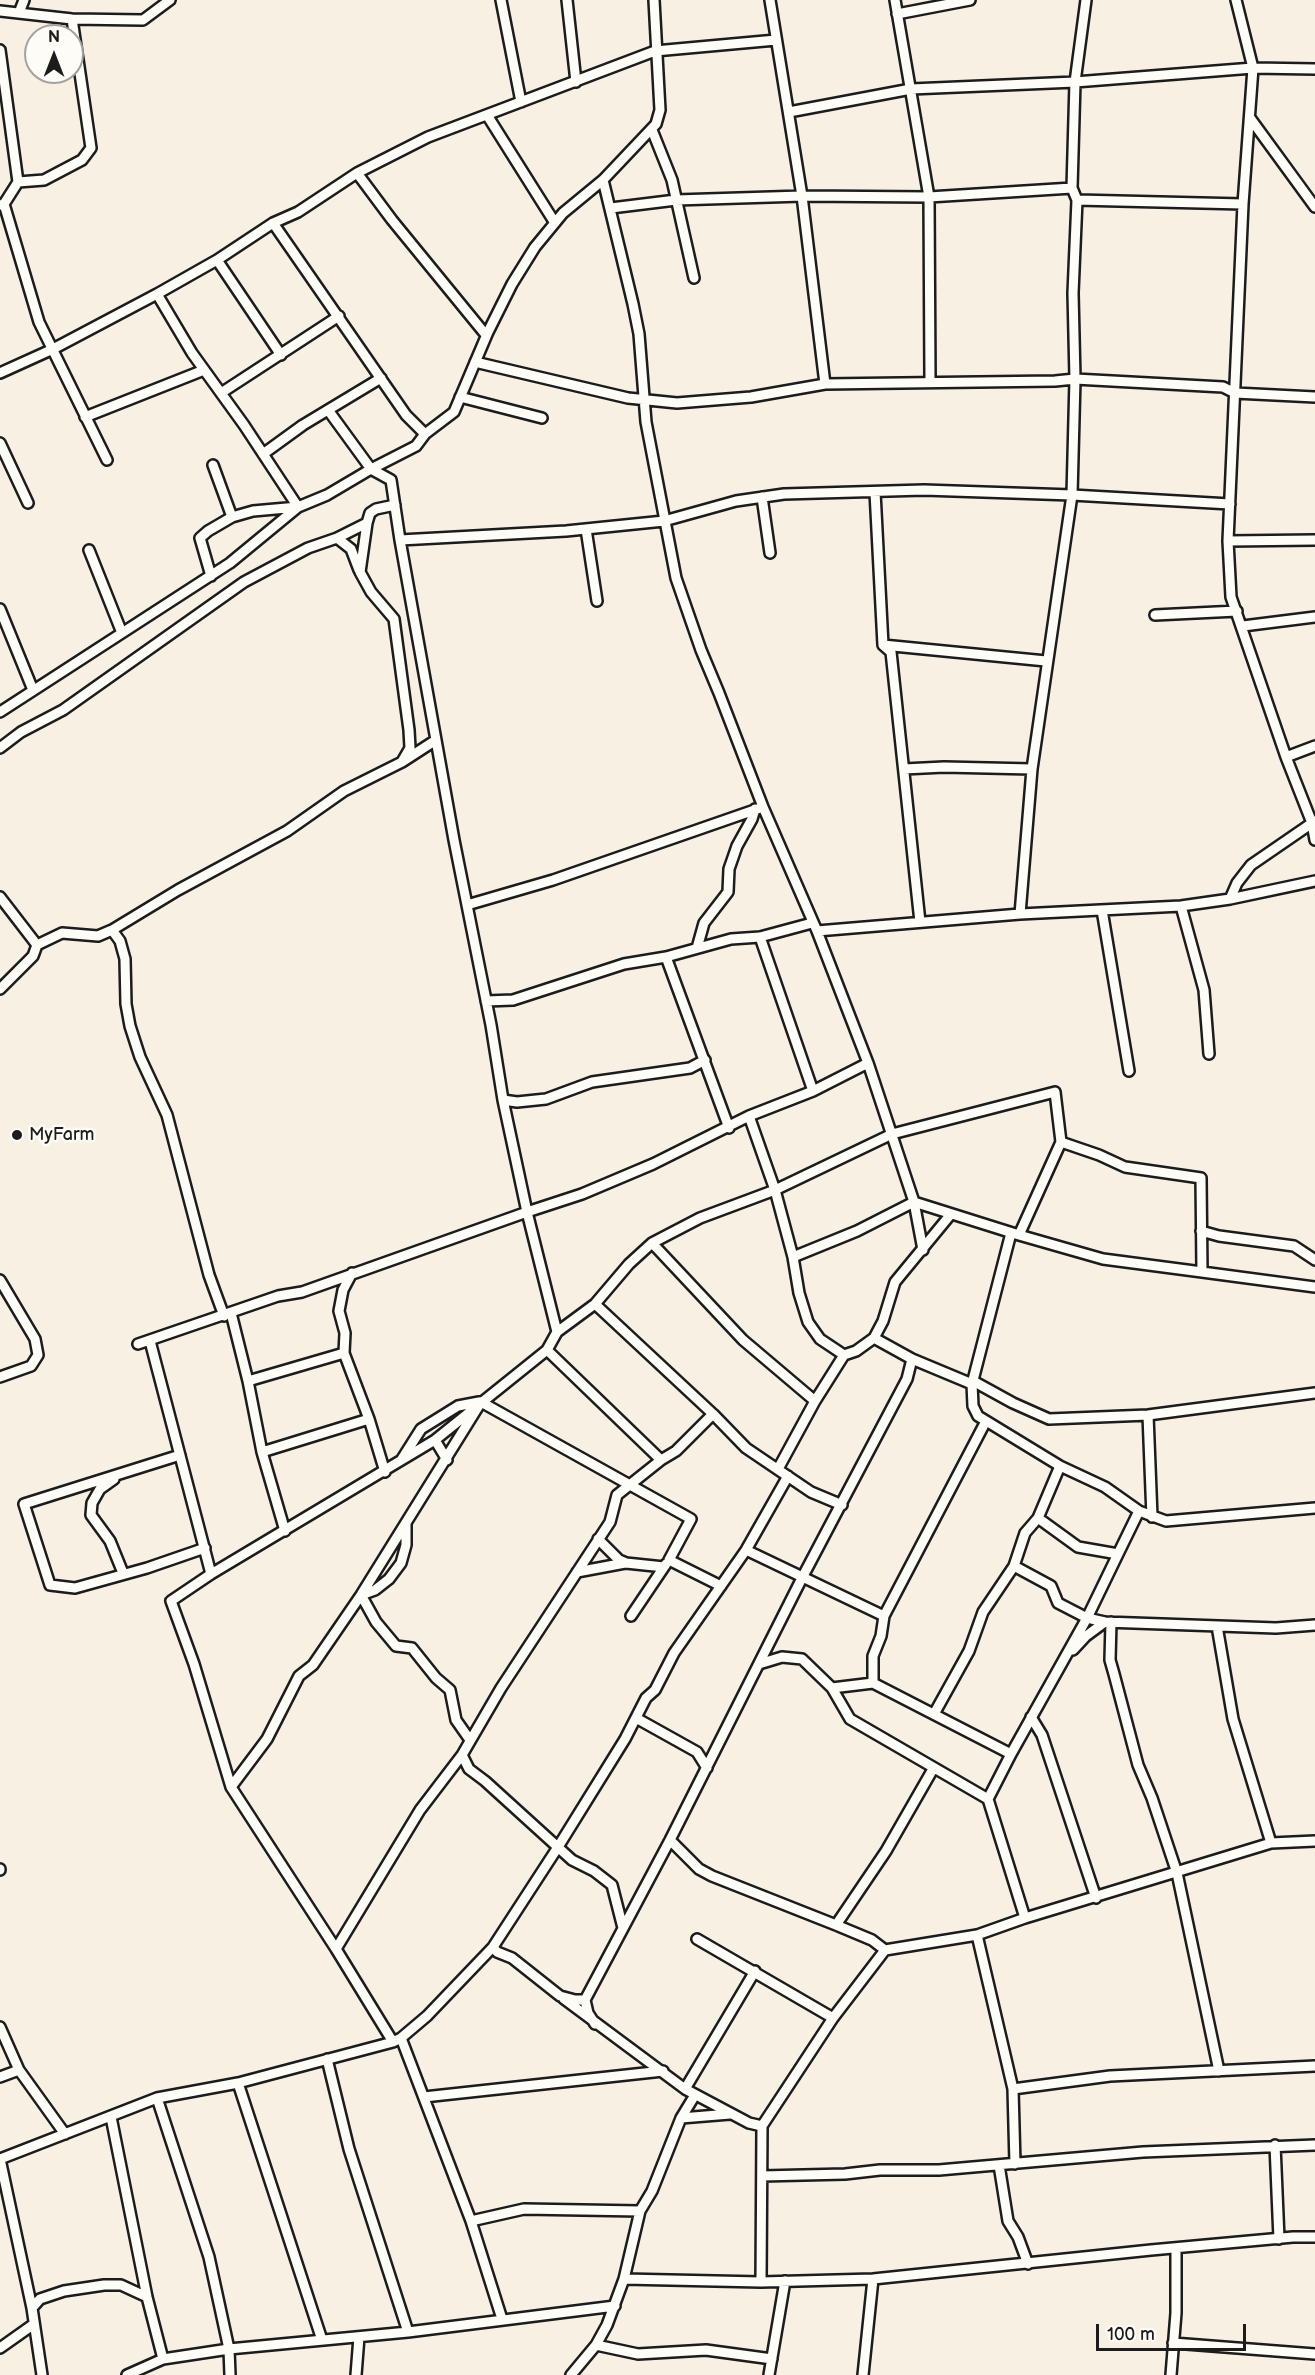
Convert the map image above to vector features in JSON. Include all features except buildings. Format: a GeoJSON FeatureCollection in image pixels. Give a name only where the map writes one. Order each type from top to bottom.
{"type":"FeatureCollection","features":[{"type":"Feature","properties":{"kind":"street"},"geometry":{"type":"LineString","coordinates":[[19,13],[24,0]]}},
{"type":"Feature","properties":{"kind":"street"},"geometry":{"type":"LineString","coordinates":[[0,11],[72,18],[142,20],[170,0]]}},
{"type":"Feature","properties":{"kind":"street"},"geometry":{"type":"LineString","coordinates":[[501,0],[521,102]]}},
{"type":"Feature","properties":{"kind":"street"},"geometry":{"type":"LineString","coordinates":[[567,0],[576,82]]}},
{"type":"Feature","properties":{"kind":"street"},"geometry":{"type":"LineString","coordinates":[[211,576],[200,538],[232,517],[298,507],[327,495],[416,446],[425,434],[454,412],[486,335],[512,284],[536,247],[563,213],[603,180],[652,130],[660,110],[654,0]]}},
{"type":"Feature","properties":{"kind":"street"},"geometry":{"type":"LineString","coordinates":[[770,0],[802,196],[825,384]]}},
{"type":"Feature","properties":{"kind":"street"},"geometry":{"type":"LineString","coordinates":[[895,0],[929,197],[930,381]]}},
{"type":"Feature","properties":{"kind":"street"},"geometry":{"type":"LineString","coordinates":[[897,14],[970,0]]}},
{"type":"Feature","properties":{"kind":"street"},"geometry":{"type":"LineString","coordinates":[[1020,914],[1032,769],[1072,495],[1076,379],[1073,293],[1077,200],[1072,188],[1076,82],[1086,0]]}},
{"type":"Feature","properties":{"kind":"street"},"geometry":{"type":"LineString","coordinates":[[1236,0],[1253,68],[1243,204],[1228,541],[1231,597],[1243,626],[1286,757],[1313,822],[1315,840]]}},
{"type":"Feature","properties":{"kind":"street"},"geometry":{"type":"LineString","coordinates":[[18,182],[44,180],[82,160],[91,148],[72,18]]}},
{"type":"Feature","properties":{"kind":"street"},"geometry":{"type":"LineString","coordinates":[[0,373],[53,349],[157,294],[217,260],[273,223],[298,212],[357,173],[428,137],[655,51],[776,40]]}},
{"type":"Feature","properties":{"kind":"street"},"geometry":{"type":"LineString","coordinates":[[0,50],[18,182],[2,205],[39,322],[107,460]]}},
{"type":"Feature","properties":{"kind":"street"},"geometry":{"type":"LineString","coordinates":[[789,112],[911,89],[1076,82],[1253,68],[1315,69]]}},
{"type":"Feature","properties":{"kind":"street"},"geometry":{"type":"LineString","coordinates":[[487,115],[555,224]]}},
{"type":"Feature","properties":{"kind":"street"},"geometry":{"type":"LineString","coordinates":[[1250,118],[1315,207]]}},
{"type":"Feature","properties":{"kind":"street"},"geometry":{"type":"LineString","coordinates":[[652,130],[672,180],[694,278]]}},
{"type":"Feature","properties":{"kind":"street"},"geometry":{"type":"LineString","coordinates":[[357,173],[392,220],[486,335]]}},
{"type":"Feature","properties":{"kind":"street"},"geometry":{"type":"LineString","coordinates":[[603,180],[639,334],[643,401],[676,578],[759,808],[814,927],[868,1063],[914,1202],[923,1250]]}},
{"type":"Feature","properties":{"kind":"street"},"geometry":{"type":"LineString","coordinates":[[611,208],[676,200],[802,196],[929,197],[1072,188]]}},
{"type":"Feature","properties":{"kind":"street"},"geometry":{"type":"LineString","coordinates":[[1077,200],[1243,204]]}},
{"type":"Feature","properties":{"kind":"street"},"geometry":{"type":"LineString","coordinates":[[273,223],[406,415],[425,434]]}},
{"type":"Feature","properties":{"kind":"street"},"geometry":{"type":"LineString","coordinates":[[217,260],[280,355]]}},
{"type":"Feature","properties":{"kind":"street"},"geometry":{"type":"LineString","coordinates":[[157,294],[192,353],[298,507]]}},
{"type":"Feature","properties":{"kind":"street"},"geometry":{"type":"LineString","coordinates":[[221,393],[339,316]]}},
{"type":"Feature","properties":{"kind":"street"},"geometry":{"type":"LineString","coordinates":[[475,362],[577,388],[643,401],[677,403],[751,397],[825,384],[1076,379],[1223,387],[1235,393],[1315,398]]}},
{"type":"Feature","properties":{"kind":"street"},"geometry":{"type":"LineString","coordinates":[[85,417],[204,370]]}},
{"type":"Feature","properties":{"kind":"street"},"geometry":{"type":"LineString","coordinates":[[263,454],[381,378]]}},
{"type":"Feature","properties":{"kind":"street"},"geometry":{"type":"LineString","coordinates":[[460,397],[542,418]]}},
{"type":"Feature","properties":{"kind":"street"},"geometry":{"type":"LineString","coordinates":[[328,410],[371,470],[391,480],[436,740],[503,1100],[526,1212],[557,1332]]}},
{"type":"Feature","properties":{"kind":"street"},"geometry":{"type":"LineString","coordinates":[[0,443],[28,503]]}},
{"type":"Feature","properties":{"kind":"street"},"geometry":{"type":"LineString","coordinates":[[213,465],[232,517]]}},
{"type":"Feature","properties":{"kind":"street"},"geometry":{"type":"LineString","coordinates":[[400,540],[586,529],[664,521],[736,501],[784,494],[924,490],[1230,504]]}},
{"type":"Feature","properties":{"kind":"street"},"geometry":{"type":"LineString","coordinates":[[875,492],[883,645],[891,652],[920,922]]}},
{"type":"Feature","properties":{"kind":"street"},"geometry":{"type":"LineString","coordinates":[[762,497],[770,553]]}},
{"type":"Feature","properties":{"kind":"street"},"geometry":{"type":"LineString","coordinates":[[360,572],[370,513],[376,509],[395,505]]}},
{"type":"Feature","properties":{"kind":"street"},"geometry":{"type":"LineString","coordinates":[[0,712],[230,563],[298,507]]}},
{"type":"Feature","properties":{"kind":"street"},"geometry":{"type":"LineString","coordinates":[[0,748],[21,732],[63,710],[244,582],[308,548],[337,538],[367,522]]}},
{"type":"Feature","properties":{"kind":"street"},"geometry":{"type":"LineString","coordinates":[[586,529],[597,601]]}},
{"type":"Feature","properties":{"kind":"street"},"geometry":{"type":"LineString","coordinates":[[337,538],[351,549],[371,592],[394,619],[409,730],[410,748],[402,762]]}},
{"type":"Feature","properties":{"kind":"street"},"geometry":{"type":"LineString","coordinates":[[1228,541],[1315,540]]}},
{"type":"Feature","properties":{"kind":"street"},"geometry":{"type":"LineString","coordinates":[[89,550],[122,633]]}},
{"type":"Feature","properties":{"kind":"street"},"geometry":{"type":"LineString","coordinates":[[0,609],[33,690]]}},
{"type":"Feature","properties":{"kind":"street"},"geometry":{"type":"LineString","coordinates":[[1155,615],[1237,611]]}},
{"type":"Feature","properties":{"kind":"street"},"geometry":{"type":"LineString","coordinates":[[1243,626],[1315,617]]}},
{"type":"Feature","properties":{"kind":"street"},"geometry":{"type":"LineString","coordinates":[[883,645],[1046,661]]}},
{"type":"Feature","properties":{"kind":"street"},"geometry":{"type":"LineString","coordinates":[[0,989],[33,956],[37,945],[62,933],[98,936],[112,930],[178,890],[287,831],[344,791],[402,762],[436,740]]}},
{"type":"Feature","properties":{"kind":"street"},"geometry":{"type":"LineString","coordinates":[[1286,757],[1315,746]]}},
{"type":"Feature","properties":{"kind":"street"},"geometry":{"type":"LineString","coordinates":[[904,769],[944,767],[1032,769]]}},
{"type":"Feature","properties":{"kind":"street"},"geometry":{"type":"LineString","coordinates":[[467,905],[553,880],[759,808]]}},
{"type":"Feature","properties":{"kind":"street"},"geometry":{"type":"LineString","coordinates":[[697,948],[704,922],[728,892],[729,869],[737,846],[759,808]]}},
{"type":"Feature","properties":{"kind":"street"},"geometry":{"type":"LineString","coordinates":[[1230,899],[1237,883],[1251,865],[1313,822]]}},
{"type":"Feature","properties":{"kind":"street"},"geometry":{"type":"LineString","coordinates":[[486,1001],[513,1000],[624,964],[666,957],[731,939],[760,937],[814,927],[1145,906],[1181,906],[1230,899],[1315,881]]}},
{"type":"Feature","properties":{"kind":"street"},"geometry":{"type":"LineString","coordinates":[[0,897],[37,945]]}},
{"type":"Feature","properties":{"kind":"street"},"geometry":{"type":"LineString","coordinates":[[1181,906],[1204,990],[1209,1054]]}},
{"type":"Feature","properties":{"kind":"street"},"geometry":{"type":"LineString","coordinates":[[1102,910],[1129,1071]]}},
{"type":"Feature","properties":{"kind":"street"},"geometry":{"type":"LineString","coordinates":[[112,930],[120,941],[125,959],[126,1004],[130,1026],[140,1057],[167,1115],[209,1275],[228,1314],[248,1381],[262,1452],[285,1531]]}},
{"type":"Feature","properties":{"kind":"street"},"geometry":{"type":"LineString","coordinates":[[760,937],[813,1091]]}},
{"type":"Feature","properties":{"kind":"street"},"geometry":{"type":"LineString","coordinates":[[666,957],[729,1128]]}},
{"type":"Feature","properties":{"kind":"street"},"geometry":{"type":"LineString","coordinates":[[503,1100],[518,1102],[546,1099],[592,1082],[690,1068],[705,1060]]}},
{"type":"Feature","properties":{"kind":"street"},"geometry":{"type":"LineString","coordinates":[[138,1344],[278,1296],[302,1292],[582,1194],[653,1164],[749,1116],[813,1091],[868,1063]]}},
{"type":"Feature","properties":{"kind":"street"},"geometry":{"type":"LineString","coordinates":[[502,2319],[471,2221],[424,2097],[397,2040],[231,1787],[194,1664],[171,1601],[211,1574],[435,1440],[548,1350],[557,1332],[595,1304],[629,1264],[652,1243],[700,1218],[775,1190],[892,1134],[1055,1092],[1061,1142],[1015,1234],[972,1382],[973,1406],[978,1416],[1060,1466],[1105,1487],[1139,1511],[1166,1521],[1315,1508]]}},
{"type":"Feature","properties":{"kind":"street"},"geometry":{"type":"LineString","coordinates":[[749,1116],[775,1190],[808,1322],[820,1339],[844,1356]]}},
{"type":"Feature","properties":{"kind":"street"},"geometry":{"type":"LineString","coordinates":[[1061,1142],[1100,1155],[1125,1167],[1201,1178],[1202,1272]]}},
{"type":"Feature","properties":{"kind":"street"},"geometry":{"type":"LineString","coordinates":[[793,1257],[857,1231],[914,1202],[1103,1259],[1315,1287]]}},
{"type":"Feature","properties":{"kind":"street"},"geometry":{"type":"LineString","coordinates":[[778,1469],[815,1401],[844,1356],[856,1351],[874,1338],[883,1321],[895,1282],[923,1250],[941,1223],[951,1214]]}},
{"type":"Feature","properties":{"kind":"street"},"geometry":{"type":"LineString","coordinates":[[1201,1231],[1219,1236],[1294,1246],[1315,1260]]}},
{"type":"Feature","properties":{"kind":"street"},"geometry":{"type":"LineString","coordinates":[[652,1243],[743,1340],[815,1401]]}},
{"type":"Feature","properties":{"kind":"street"},"geometry":{"type":"LineString","coordinates":[[352,1273],[343,1290],[339,1311],[345,1332],[344,1353],[369,1419],[385,1472]]}},
{"type":"Feature","properties":{"kind":"street"},"geometry":{"type":"LineString","coordinates":[[0,1280],[35,1340],[38,1355],[31,1366],[0,1377]]}},
{"type":"Feature","properties":{"kind":"street"},"geometry":{"type":"LineString","coordinates":[[595,1304],[713,1414],[746,1448],[811,1492],[842,1505]]}},
{"type":"Feature","properties":{"kind":"street"},"geometry":{"type":"LineString","coordinates":[[874,1338],[912,1359],[972,1382],[1049,1419],[1148,1415],[1315,1393]]}},
{"type":"Feature","properties":{"kind":"street"},"geometry":{"type":"LineString","coordinates":[[150,1341],[211,1574]]}},
{"type":"Feature","properties":{"kind":"street"},"geometry":{"type":"LineString","coordinates":[[548,1350],[661,1460]]}},
{"type":"Feature","properties":{"kind":"street"},"geometry":{"type":"LineString","coordinates":[[248,1381],[344,1353]]}},
{"type":"Feature","properties":{"kind":"street"},"geometry":{"type":"LineString","coordinates":[[595,2024],[588,2013],[585,2000],[670,1840],[802,1578],[907,1379],[912,1359]]}},
{"type":"Feature","properties":{"kind":"street"},"geometry":{"type":"LineString","coordinates":[[231,1787],[267,1738],[299,1676],[313,1665],[361,1595],[481,1402]]}},
{"type":"Feature","properties":{"kind":"street"},"geometry":{"type":"LineString","coordinates":[[399,1462],[421,1429],[458,1406],[481,1402],[691,1519],[666,1563],[631,1616]]}},
{"type":"Feature","properties":{"kind":"street"},"geometry":{"type":"LineString","coordinates":[[336,1949],[420,1810],[462,1755],[501,1688],[610,1522],[617,1495],[676,1450],[713,1414]]}},
{"type":"Feature","properties":{"kind":"street"},"geometry":{"type":"LineString","coordinates":[[1148,1415],[1152,1517]]}},
{"type":"Feature","properties":{"kind":"street"},"geometry":{"type":"LineString","coordinates":[[262,1452],[369,1419]]}},
{"type":"Feature","properties":{"kind":"street"},"geometry":{"type":"LineString","coordinates":[[873,1683],[873,1656],[881,1636],[884,1616],[987,1421]]}},
{"type":"Feature","properties":{"kind":"street"},"geometry":{"type":"LineString","coordinates":[[435,1440],[447,1460]]}},
{"type":"Feature","properties":{"kind":"street"},"geometry":{"type":"LineString","coordinates":[[180,1455],[24,1504],[50,1585],[75,1588],[147,1568],[205,1548]]}},
{"type":"Feature","properties":{"kind":"street"},"geometry":{"type":"LineString","coordinates":[[934,1714],[969,1651],[983,1612],[1014,1566],[1025,1533],[1038,1518],[1060,1466]]}},
{"type":"Feature","properties":{"kind":"street"},"geometry":{"type":"LineString","coordinates":[[119,1474],[100,1489],[92,1503],[91,1515],[110,1541],[123,1573]]}},
{"type":"Feature","properties":{"kind":"street"},"geometry":{"type":"LineString","coordinates":[[42,2375],[32,2308],[0,2159],[157,2098],[238,2082],[397,2040],[427,2016],[493,1947],[558,1847],[646,1698],[655,1690],[674,1653],[746,1550],[788,1476]]}},
{"type":"Feature","properties":{"kind":"street"},"geometry":{"type":"LineString","coordinates":[[988,1799],[1087,1618],[1139,1511]]}},
{"type":"Feature","properties":{"kind":"street"},"geometry":{"type":"LineString","coordinates":[[1038,1518],[1078,1547],[1118,1554]]}},
{"type":"Feature","properties":{"kind":"street"},"geometry":{"type":"LineString","coordinates":[[361,1595],[375,1590],[389,1579],[401,1563],[406,1545],[406,1524]]}},
{"type":"Feature","properties":{"kind":"street"},"geometry":{"type":"LineString","coordinates":[[598,1539],[619,1560],[626,1563]]}},
{"type":"Feature","properties":{"kind":"street"},"geometry":{"type":"LineString","coordinates":[[746,1550],[884,1616]]}},
{"type":"Feature","properties":{"kind":"street"},"geometry":{"type":"LineString","coordinates":[[577,1572],[626,1563],[666,1563],[721,1586]]}},
{"type":"Feature","properties":{"kind":"street"},"geometry":{"type":"LineString","coordinates":[[1014,1566],[1051,1586],[1058,1603],[1087,1618],[1108,1622],[1276,1628],[1315,1624]]}},
{"type":"Feature","properties":{"kind":"street"},"geometry":{"type":"LineString","coordinates":[[361,1595],[376,1622],[396,1646],[412,1648],[436,1678],[450,1690],[456,1720],[470,1740]]}},
{"type":"Feature","properties":{"kind":"street"},"geometry":{"type":"LineString","coordinates":[[1061,1664],[1086,1636],[1108,1622]]}},
{"type":"Feature","properties":{"kind":"street"},"geometry":{"type":"LineString","coordinates":[[1108,1622],[1110,1660],[1138,1765],[1152,1798],[1177,1873],[1219,2071]]}},
{"type":"Feature","properties":{"kind":"street"},"geometry":{"type":"LineString","coordinates":[[1217,1626],[1233,1719],[1271,1844]]}},
{"type":"Feature","properties":{"kind":"street"},"geometry":{"type":"LineString","coordinates":[[759,1664],[782,1656],[801,1659],[832,1688],[850,1719],[988,1799],[1025,1918]]}},
{"type":"Feature","properties":{"kind":"street"},"geometry":{"type":"LineString","coordinates":[[832,1688],[873,1683],[1011,1754]]}},
{"type":"Feature","properties":{"kind":"street"},"geometry":{"type":"LineString","coordinates":[[1032,1717],[1042,1735],[1096,1898]]}},
{"type":"Feature","properties":{"kind":"street"},"geometry":{"type":"LineString","coordinates":[[636,1718],[697,1752],[706,1768]]}},
{"type":"Feature","properties":{"kind":"street"},"geometry":{"type":"LineString","coordinates":[[697,1752],[715,1750]]}},
{"type":"Feature","properties":{"kind":"street"},"geometry":{"type":"LineString","coordinates":[[462,1755],[469,1769],[572,1860],[594,1871],[612,1885],[623,1928]]}},
{"type":"Feature","properties":{"kind":"street"},"geometry":{"type":"LineString","coordinates":[[836,1925],[885,1851],[933,1769]]}},
{"type":"Feature","properties":{"kind":"street"},"geometry":{"type":"LineString","coordinates":[[670,1840],[699,1869],[712,1876],[872,1940],[885,1950]]}},
{"type":"Feature","properties":{"kind":"street"},"geometry":{"type":"LineString","coordinates":[[761,2282],[762,2126],[833,2018],[885,1950],[977,1935],[1025,1918],[1271,1844],[1315,1841]]}},
{"type":"Feature","properties":{"kind":"street"},"geometry":{"type":"LineString","coordinates":[[977,1935],[1013,2089],[1015,2163]]}},
{"type":"Feature","properties":{"kind":"street"},"geometry":{"type":"LineString","coordinates":[[697,1939],[833,2018]]}},
{"type":"Feature","properties":{"kind":"street"},"geometry":{"type":"LineString","coordinates":[[493,1947],[497,1952],[512,1958],[595,2024],[663,2071],[684,2089],[732,2114],[762,2126]]}},
{"type":"Feature","properties":{"kind":"street"},"geometry":{"type":"LineString","coordinates":[[684,2089],[755,1971]]}},
{"type":"Feature","properties":{"kind":"street"},"geometry":{"type":"LineString","coordinates":[[560,1996],[585,2000]]}},
{"type":"Feature","properties":{"kind":"street"},"geometry":{"type":"LineString","coordinates":[[0,2027],[19,2070],[65,2134]]}},
{"type":"Feature","properties":{"kind":"street"},"geometry":{"type":"LineString","coordinates":[[327,2059],[349,2149],[408,2332]]}},
{"type":"Feature","properties":{"kind":"street"},"geometry":{"type":"LineString","coordinates":[[1013,2089],[1110,2076],[1315,2066]]}},
{"type":"Feature","properties":{"kind":"street"},"geometry":{"type":"LineString","coordinates":[[0,2078],[19,2070]]}},
{"type":"Feature","properties":{"kind":"street"},"geometry":{"type":"LineString","coordinates":[[424,2097],[663,2071]]}},
{"type":"Feature","properties":{"kind":"street"},"geometry":{"type":"LineString","coordinates":[[238,2082],[322,2340]]}},
{"type":"Feature","properties":{"kind":"street"},"geometry":{"type":"LineString","coordinates":[[572,2375],[596,2344],[607,2325],[624,2279],[639,2211],[652,2191],[681,2118],[694,2095]]}},
{"type":"Feature","properties":{"kind":"street"},"geometry":{"type":"LineString","coordinates":[[157,2098],[209,2257],[229,2349],[230,2375]]}},
{"type":"Feature","properties":{"kind":"street"},"geometry":{"type":"LineString","coordinates":[[681,2118],[732,2114]]}},
{"type":"Feature","properties":{"kind":"street"},"geometry":{"type":"LineString","coordinates":[[111,2117],[147,2297],[163,2359]]}},
{"type":"Feature","properties":{"kind":"street"},"geometry":{"type":"LineString","coordinates":[[1275,2145],[1279,2239]]}},
{"type":"Feature","properties":{"kind":"street"},"geometry":{"type":"LineString","coordinates":[[762,2176],[845,2174],[879,2170],[939,2170],[1143,2152],[1315,2145]]}},
{"type":"Feature","properties":{"kind":"street"},"geometry":{"type":"LineString","coordinates":[[999,2165],[1008,2221],[1018,2236],[1028,2264]]}},
{"type":"Feature","properties":{"kind":"street"},"geometry":{"type":"LineString","coordinates":[[471,2221],[524,2209],[639,2211]]}},
{"type":"Feature","properties":{"kind":"street"},"geometry":{"type":"LineString","coordinates":[[624,2279],[761,2282],[873,2279],[1176,2248],[1315,2237]]}},
{"type":"Feature","properties":{"kind":"street"},"geometry":{"type":"LineString","coordinates":[[1171,2375],[1176,2313],[1176,2248]]}},
{"type":"Feature","properties":{"kind":"street"},"geometry":{"type":"LineString","coordinates":[[863,2375],[873,2279]]}},
{"type":"Feature","properties":{"kind":"street"},"geometry":{"type":"LineString","coordinates":[[769,2375],[785,2281]]}},
{"type":"Feature","properties":{"kind":"street"},"geometry":{"type":"LineString","coordinates":[[32,2308],[40,2299],[64,2291],[105,2285],[121,2285],[147,2297]]}},
{"type":"Feature","properties":{"kind":"street"},"geometry":{"type":"LineString","coordinates":[[127,2375],[163,2359],[229,2349],[408,2332],[615,2306]]}},
{"type":"Feature","properties":{"kind":"street"},"geometry":{"type":"LineString","coordinates":[[0,2348],[34,2324]]}},
{"type":"Feature","properties":{"kind":"street"},"geometry":{"type":"LineString","coordinates":[[356,2375],[358,2337]]}},
{"type":"Feature","properties":{"kind":"street"},"geometry":{"type":"LineString","coordinates":[[1173,2343],[1315,2354]]}},
{"type":"Feature","properties":{"kind":"street"},"geometry":{"type":"LineString","coordinates":[[596,2344],[638,2354],[706,2350],[772,2359]]}},
{"type":"Feature","properties":{"kind":"place","name":"MyFarm"},"geometry":{"type":"Point","coordinates":[17,1135]}}]}
